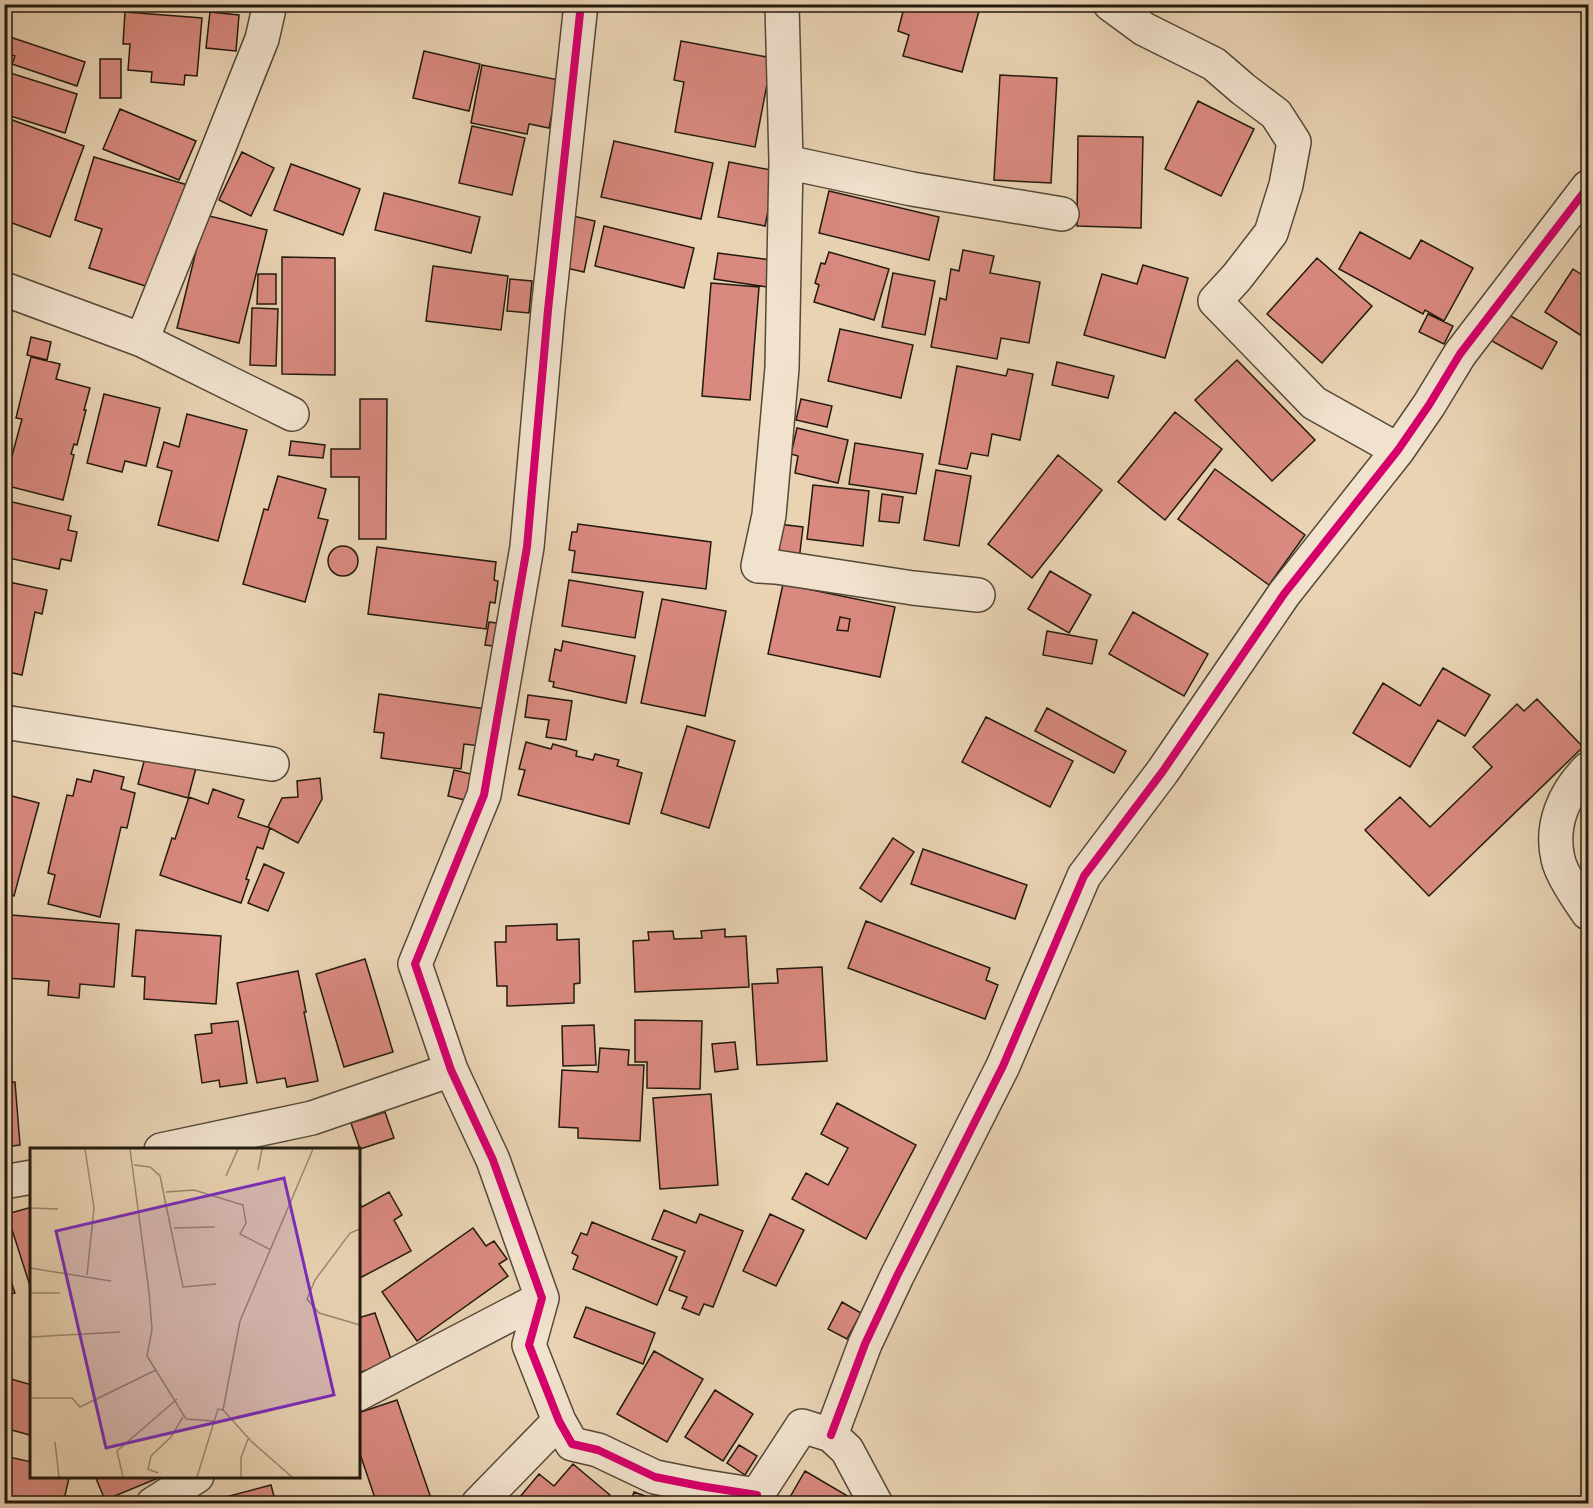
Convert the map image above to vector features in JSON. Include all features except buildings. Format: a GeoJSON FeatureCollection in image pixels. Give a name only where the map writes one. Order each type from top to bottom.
{"type":"FeatureCollection","features":[{"type":"Feature","properties":{"kind":"street"},"geometry":{"type":"LineString","coordinates":[[142,340],[262,39],[270,4]]}},
{"type":"Feature","properties":{"kind":"street"},"geometry":{"type":"LineString","coordinates":[[581,4],[548,310],[527,547],[484,795],[415,964],[451,1070],[493,1160],[542,1298],[529,1345],[559,1421],[572,1444],[598,1450],[655,1477],[755,1499],[802,1426],[831,1436],[847,1450],[876,1503]]}},
{"type":"Feature","properties":{"kind":"street"},"geometry":{"type":"LineString","coordinates":[[782,4],[786,162],[782,368],[769,515],[758,566],[978,595]]}},
{"type":"Feature","properties":{"kind":"street"},"geometry":{"type":"LineString","coordinates":[[1110,4],[1144,29],[1214,64],[1276,114],[1294,142],[1286,185],[1271,233],[1237,278],[1215,301],[1314,403],[1398,450]]}},
{"type":"Feature","properties":{"kind":"street"},"geometry":{"type":"LineString","coordinates":[[786,162],[912,189],[1062,214]]}},
{"type":"Feature","properties":{"kind":"street"},"geometry":{"type":"LineString","coordinates":[[831,1436],[865,1344],[1003,1066],[1084,876],[1163,771],[1284,594],[1398,450],[1461,354],[1588,187]]}},
{"type":"Feature","properties":{"kind":"street"},"geometry":{"type":"LineString","coordinates":[[4,289],[142,340],[292,414]]}},
{"type":"Feature","properties":{"kind":"street"},"geometry":{"type":"LineString","coordinates":[[4,722],[273,765]]}},
{"type":"Feature","properties":{"kind":"street"},"geometry":{"type":"LineString","coordinates":[[1588,769],[1576,781],[1563,803],[1555,832],[1558,861],[1588,913]]}},
{"type":"Feature","properties":{"kind":"street"},"geometry":{"type":"LineString","coordinates":[[166,1148],[312,1118],[451,1070]]}},
{"type":"Feature","properties":{"kind":"street"},"geometry":{"type":"LineString","coordinates":[[4,1182],[30,1177]]}},
{"type":"Feature","properties":{"kind":"street"},"geometry":{"type":"LineString","coordinates":[[360,1393],[542,1298]]}},
{"type":"Feature","properties":{"kind":"street"},"geometry":{"type":"LineString","coordinates":[[478,1503],[559,1421]]}},
{"type":"Feature","properties":{"kind":"street"},"geometry":{"type":"LineString","coordinates":[[153,1503],[194,1478]]}},
{"type":"Feature","properties":{"kind":"cycle path"},"geometry":{"type":"LineString","coordinates":[[581,4],[548,310],[527,547],[484,795],[415,964],[451,1070],[493,1160],[542,1298],[529,1345],[559,1421],[572,1444],[598,1450],[655,1477],[757,1495]]}},
{"type":"Feature","properties":{"kind":"cycle path"},"geometry":{"type":"LineString","coordinates":[[831,1435],[865,1344],[1003,1066],[1084,876],[1163,771],[1284,594],[1398,450],[1460,354],[1588,187]]}}]}
